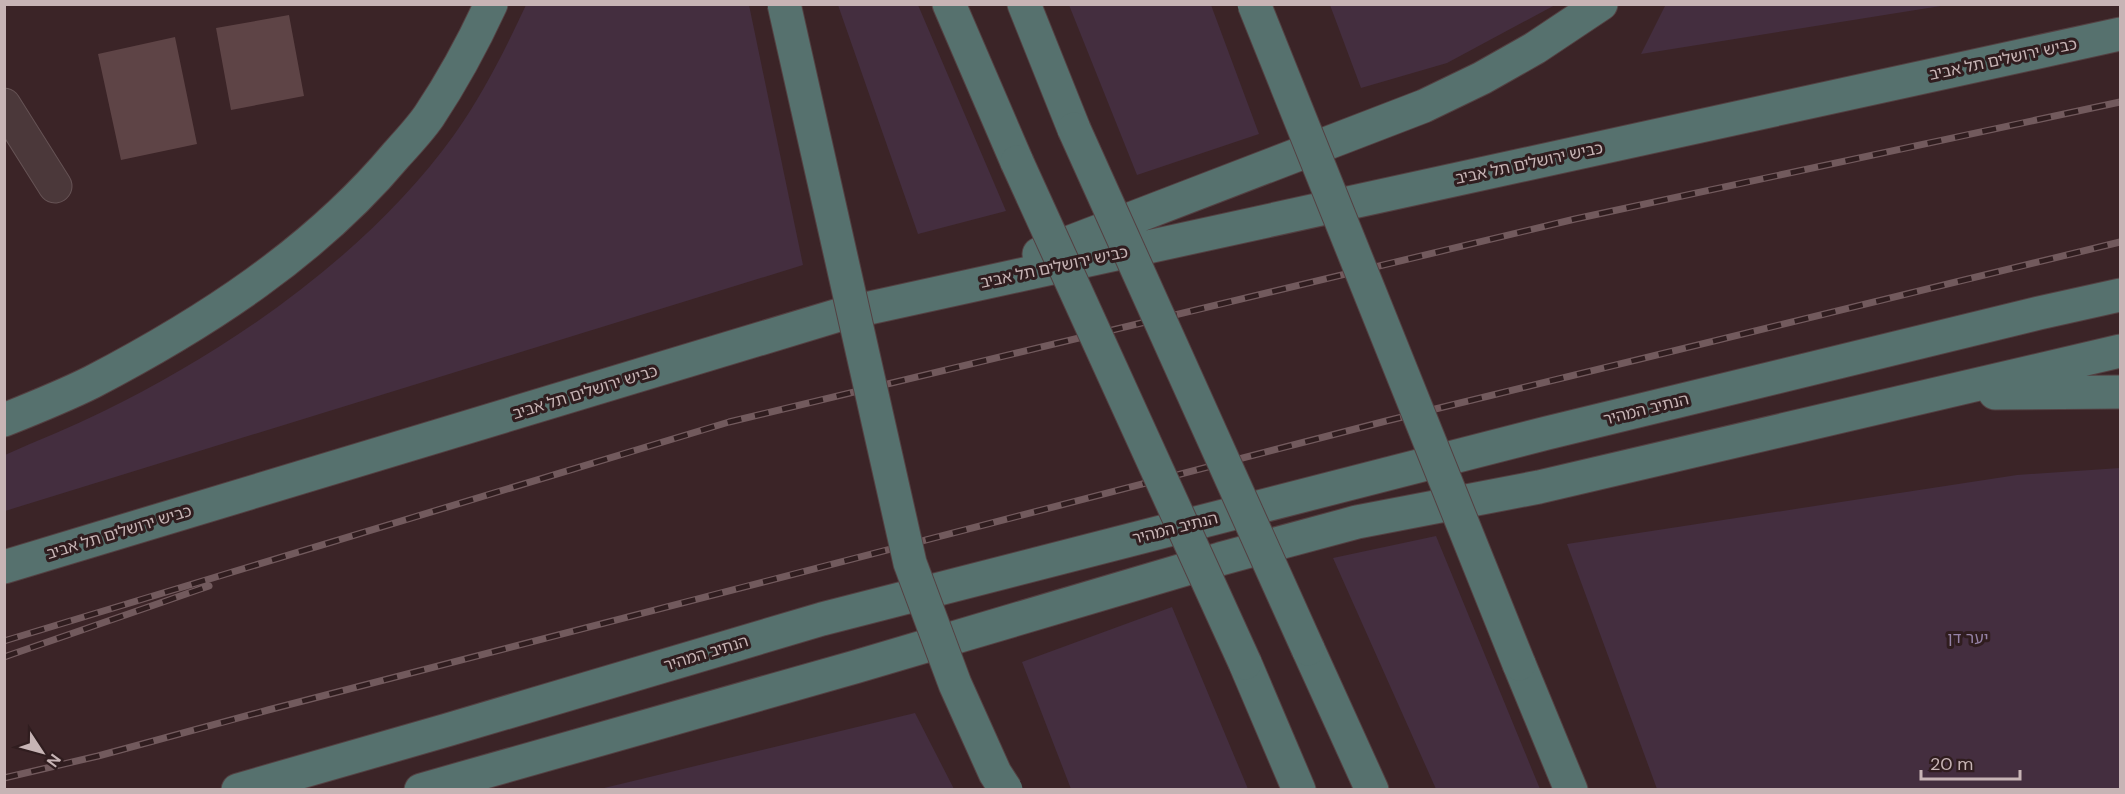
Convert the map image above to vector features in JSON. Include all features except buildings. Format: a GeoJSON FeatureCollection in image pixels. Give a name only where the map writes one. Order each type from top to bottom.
{"type":"FeatureCollection","features":[{"type":"Feature","properties":{"kind":"highway"},"geometry":{"type":"LineString","coordinates":[[4,420],[90,383],[174,337],[254,285],[324,230],[378,177],[428,117],[469,51],[491,4]]}},
{"type":"Feature","properties":{"kind":"highway"},"geometry":{"type":"LineString","coordinates":[[784,4],[910,563],[956,684],[995,773],[1006,789]]}},
{"type":"Feature","properties":{"kind":"highway"},"geometry":{"type":"LineString","coordinates":[[949,4],[1017,162],[1245,663],[1299,789]]}},
{"type":"Feature","properties":{"kind":"highway"},"geometry":{"type":"LineString","coordinates":[[1024,4],[1074,129],[1372,789]]}},
{"type":"Feature","properties":{"kind":"highway"},"geometry":{"type":"LineString","coordinates":[[1254,4],[1571,789]]}},
{"type":"Feature","properties":{"kind":"highway"},"geometry":{"type":"LineString","coordinates":[[1269,4],[1312,150]]}},
{"type":"Feature","properties":{"kind":"highway"},"geometry":{"type":"LineString","coordinates":[[938,293],[1424,106],[1482,78],[1535,48],[1601,4]]}},
{"type":"Feature","properties":{"kind":"highway","name":"כביש ירושלים תל אביב"},"geometry":{"type":"LineString","coordinates":[[4,567],[843,314],[2121,34]]}},
{"type":"Feature","properties":{"kind":"highway","name":"הנתיב המהיר"},"geometry":{"type":"LineString","coordinates":[[238,789],[822,619],[1535,436],[2121,295]]}},
{"type":"Feature","properties":{"kind":"highway"},"geometry":{"type":"LineString","coordinates":[[421,789],[855,667],[1220,559],[1357,522],[1539,487],[2121,351]]}},
{"type":"Feature","properties":{"kind":"highway"},"geometry":{"type":"LineString","coordinates":[[1936,393],[2121,393]]}},
{"type":"Feature","properties":{"kind":"street"},"geometry":{"type":"LineString","coordinates":[[4,105],[55,186]]}},
{"type":"Feature","properties":{"kind":"green space"},"geometry":{"type":"Polygon","coordinates":[[[1330,4],[1555,5],[1447,63],[1361,88],[1330,4]]]}},
{"type":"Feature","properties":{"kind":"green space"},"geometry":{"type":"Polygon","coordinates":[[[1666,4],[1947,4],[1947,5],[1641,54],[1666,4]]]}},
{"type":"Feature","properties":{"kind":"green space"},"geometry":{"type":"Polygon","coordinates":[[[526,5],[749,5],[803,265],[5,511],[5,455],[80,423],[153,386],[201,358],[296,294],[382,219],[420,178],[465,119],[493,72],[526,5]]]}},
{"type":"Feature","properties":{"kind":"green space"},"geometry":{"type":"Polygon","coordinates":[[[838,5],[918,5],[1006,211],[918,234],[838,5]]]}},
{"type":"Feature","properties":{"kind":"green space"},"geometry":{"type":"Polygon","coordinates":[[[1069,5],[1211,5],[1259,134],[1137,175],[1069,5]]]}},
{"type":"Feature","properties":{"kind":"green space","name":"יער דן"},"geometry":{"type":"Polygon","coordinates":[[[2120,468],[2120,789],[1657,789],[1567,544],[2017,475],[2120,468]]]}},
{"type":"Feature","properties":{"kind":"green space"},"geometry":{"type":"Polygon","coordinates":[[[1436,536],[1540,789],[1436,789],[1333,558],[1436,536]]]}},
{"type":"Feature","properties":{"kind":"green space"},"geometry":{"type":"Polygon","coordinates":[[[1172,607],[1248,789],[1071,789],[1022,662],[1172,607]]]}},
{"type":"Feature","properties":{"kind":"green space"},"geometry":{"type":"Polygon","coordinates":[[[915,713],[954,789],[600,789],[915,713]]]}},
{"type":"Feature","properties":{"kind":"railway"},"geometry":{"type":"LineString","coordinates":[[4,641],[729,422],[1575,219],[2120,102]]}},
{"type":"Feature","properties":{"kind":"railway"},"geometry":{"type":"LineString","coordinates":[[4,778],[98,756],[1386,421],[2120,242]]}},
{"type":"Feature","properties":{"kind":"railway"},"geometry":{"type":"LineString","coordinates":[[4,657],[209,586]]}}]}
